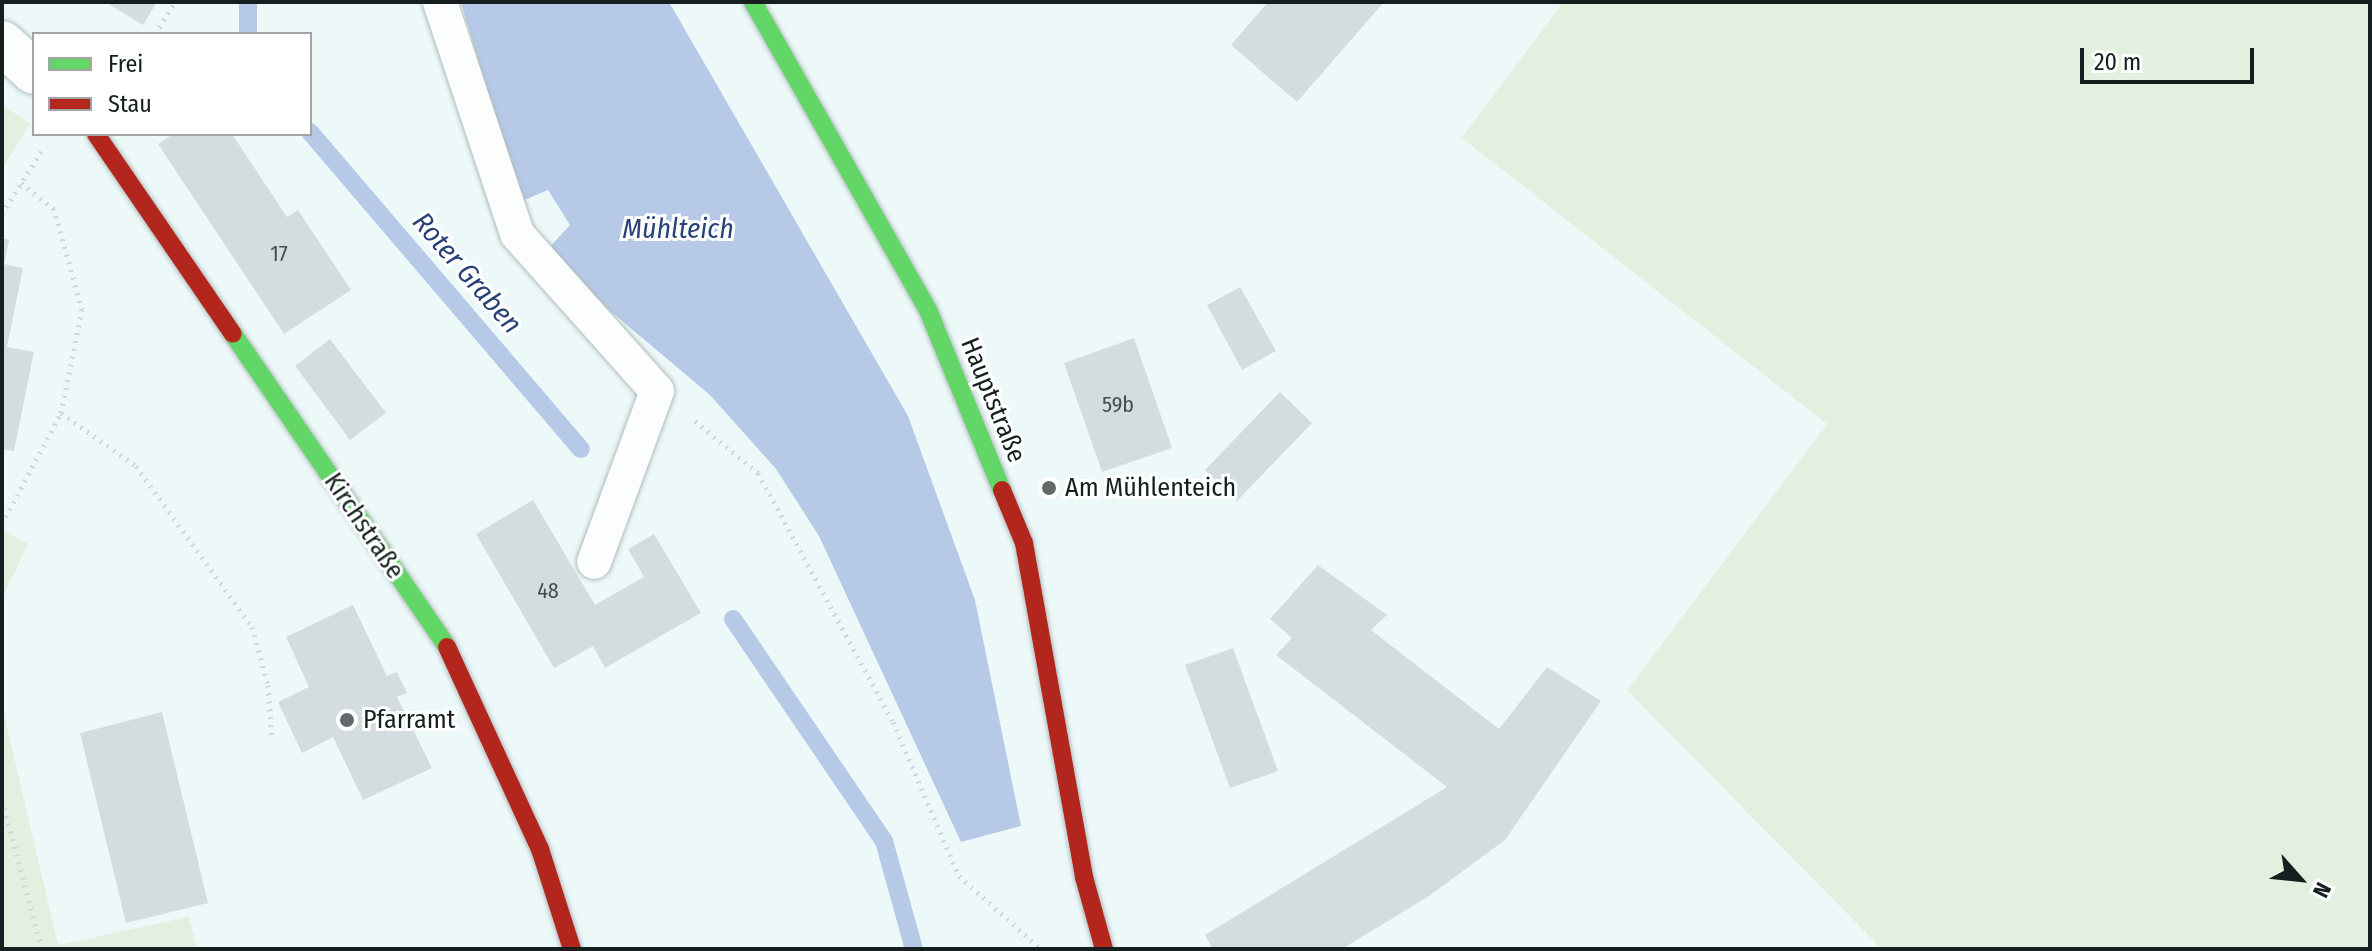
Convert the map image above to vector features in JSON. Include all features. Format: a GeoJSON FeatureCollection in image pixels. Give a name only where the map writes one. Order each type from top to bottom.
{"type":"FeatureCollection","features":[{"type":"Feature","properties":{"kind":"street","name":"Hauptstraße"},"geometry":{"type":"LineString","coordinates":[[753,2],[928,310],[1024,543],[1084,877],[1104,949]]}},
{"type":"Feature","properties":{"kind":"street"},"geometry":{"type":"LineString","coordinates":[[2,43],[32,70]]}},
{"type":"Feature","properties":{"kind":"street","name":"Kirchstraße"},"geometry":{"type":"LineString","coordinates":[[97,136],[459,664],[540,849],[572,949]]}},
{"type":"Feature","properties":{"kind":"lane"},"geometry":{"type":"LineString","coordinates":[[440,2],[517,234],[657,391],[594,562]]}},
{"type":"Feature","properties":{"kind":"path"},"geometry":{"type":"LineString","coordinates":[[156,32],[175,2]]}},
{"type":"Feature","properties":{"kind":"path"},"geometry":{"type":"LineString","coordinates":[[2,214],[42,150]]}},
{"type":"Feature","properties":{"kind":"path"},"geometry":{"type":"LineString","coordinates":[[2,524],[61,413],[82,310],[54,209],[20,182]]}},
{"type":"Feature","properties":{"kind":"path"},"geometry":{"type":"LineString","coordinates":[[657,391],[758,473],[893,722],[959,876],[1041,949]]}},
{"type":"Feature","properties":{"kind":"path"},"geometry":{"type":"LineString","coordinates":[[61,413],[136,466],[252,627],[268,685],[272,739]]}},
{"type":"Feature","properties":{"kind":"path"},"geometry":{"type":"LineString","coordinates":[[2,800],[42,949]]}},
{"type":"Feature","properties":{"kind":"green space"},"geometry":{"type":"Polygon","coordinates":[[[1563,2],[2370,2],[2370,949],[1882,949],[1627,690],[1827,424],[1462,138],[1563,2]]]}},
{"type":"Feature","properties":{"kind":"green space"},"geometry":{"type":"Polygon","coordinates":[[[2,104],[30,124],[2,169],[2,104]]]}},
{"type":"Feature","properties":{"kind":"green space"},"geometry":{"type":"Polygon","coordinates":[[[2,530],[28,544],[2,599],[2,530]]]}},
{"type":"Feature","properties":{"kind":"green space"},"geometry":{"type":"Polygon","coordinates":[[[2,706],[58,945],[189,917],[197,949],[2,949],[2,706]]]}},
{"type":"Feature","properties":{"kind":"water","name":"Mühlteich"},"geometry":{"type":"Polygon","coordinates":[[[461,2],[669,2],[908,416],[975,600],[1021,826],[961,842],[819,536],[776,469],[710,395],[609,310],[547,250],[570,225],[548,190],[520,202],[461,2]]]}},
{"type":"Feature","properties":{"kind":"building"},"geometry":{"type":"Polygon","coordinates":[[[105,2],[157,2],[143,25],[105,2]]]}},
{"type":"Feature","properties":{"kind":"building"},"geometry":{"type":"Polygon","coordinates":[[[1268,2],[1384,2],[1297,102],[1231,45],[1268,2]]]}},
{"type":"Feature","properties":{"kind":"building"},"geometry":{"type":"Polygon","coordinates":[[[170,136],[233,136],[287,217],[298,210],[351,290],[284,334],[158,144],[170,136]]]}},
{"type":"Feature","properties":{"kind":"building"},"geometry":{"type":"Polygon","coordinates":[[[2,238],[9,240],[4,264],[23,268],[7,347],[34,352],[14,451],[2,449],[2,238]]]}},
{"type":"Feature","properties":{"kind":"building"},"geometry":{"type":"Polygon","coordinates":[[[1240,287],[1276,351],[1242,370],[1207,305],[1240,287]]]}},
{"type":"Feature","properties":{"kind":"building"},"geometry":{"type":"Polygon","coordinates":[[[1134,338],[1172,448],[1102,472],[1064,363],[1134,338]]]}},
{"type":"Feature","properties":{"kind":"building"},"geometry":{"type":"Polygon","coordinates":[[[330,339],[386,413],[350,440],[295,366],[330,339]]]}},
{"type":"Feature","properties":{"kind":"building"},"geometry":{"type":"Polygon","coordinates":[[[1280,392],[1312,423],[1237,501],[1205,470],[1280,392]]]}},
{"type":"Feature","properties":{"kind":"building"},"geometry":{"type":"Polygon","coordinates":[[[533,500],[595,605],[644,577],[628,549],[654,534],[701,613],[605,668],[593,646],[554,668],[476,534],[533,500]]]}},
{"type":"Feature","properties":{"kind":"building"},"geometry":{"type":"Polygon","coordinates":[[[1318,565],[1387,615],[1371,630],[1499,729],[1547,667],[1601,701],[1505,840],[1429,896],[1342,949],[1213,949],[1205,935],[1447,787],[1276,655],[1292,638],[1270,619],[1318,565]]]}},
{"type":"Feature","properties":{"kind":"building","name":"Pfarramt"},"geometry":{"type":"Polygon","coordinates":[[[353,605],[387,676],[397,672],[407,693],[397,697],[432,768],[363,800],[333,737],[302,753],[278,702],[309,687],[286,637],[353,605]]]}},
{"type":"Feature","properties":{"kind":"building"},"geometry":{"type":"Polygon","coordinates":[[[1233,648],[1278,771],[1230,788],[1185,665],[1233,648]]]}},
{"type":"Feature","properties":{"kind":"building"},"geometry":{"type":"Polygon","coordinates":[[[162,712],[208,903],[126,923],[80,733],[162,712]]]}},
{"type":"Feature","properties":{"kind":"waterway","name":"Roter Graben"},"geometry":{"type":"LineString","coordinates":[[248,2],[248,32]]}},
{"type":"Feature","properties":{"kind":"waterway","name":"Roter Graben"},"geometry":{"type":"LineString","coordinates":[[312,134],[581,449]]}},
{"type":"Feature","properties":{"kind":"waterway","name":"Roter Graben"},"geometry":{"type":"LineString","coordinates":[[733,619],[884,841],[914,949]]}},
{"type":"Feature","properties":{"kind":"traffic: fast"},"geometry":{"type":"LineString","coordinates":[[753,2],[928,310],[1002,490]]}},
{"type":"Feature","properties":{"kind":"traffic: fast"},"geometry":{"type":"LineString","coordinates":[[233,334],[447,647]]}},
{"type":"Feature","properties":{"kind":"traffic: jam"},"geometry":{"type":"LineString","coordinates":[[97,136],[233,334]]}},
{"type":"Feature","properties":{"kind":"traffic: jam"},"geometry":{"type":"LineString","coordinates":[[1002,490],[1024,543],[1084,877],[1104,949]]}},
{"type":"Feature","properties":{"kind":"traffic: jam"},"geometry":{"type":"LineString","coordinates":[[447,647],[540,849],[572,949]]}},
{"type":"Feature","properties":{"kind":"place","name":"Am Mühlenteich"},"geometry":{"type":"Point","coordinates":[1049,488]}},
{"type":"Feature","properties":{"kind":"place","name":"Pfarramt"},"geometry":{"type":"Point","coordinates":[347,720]}}]}
